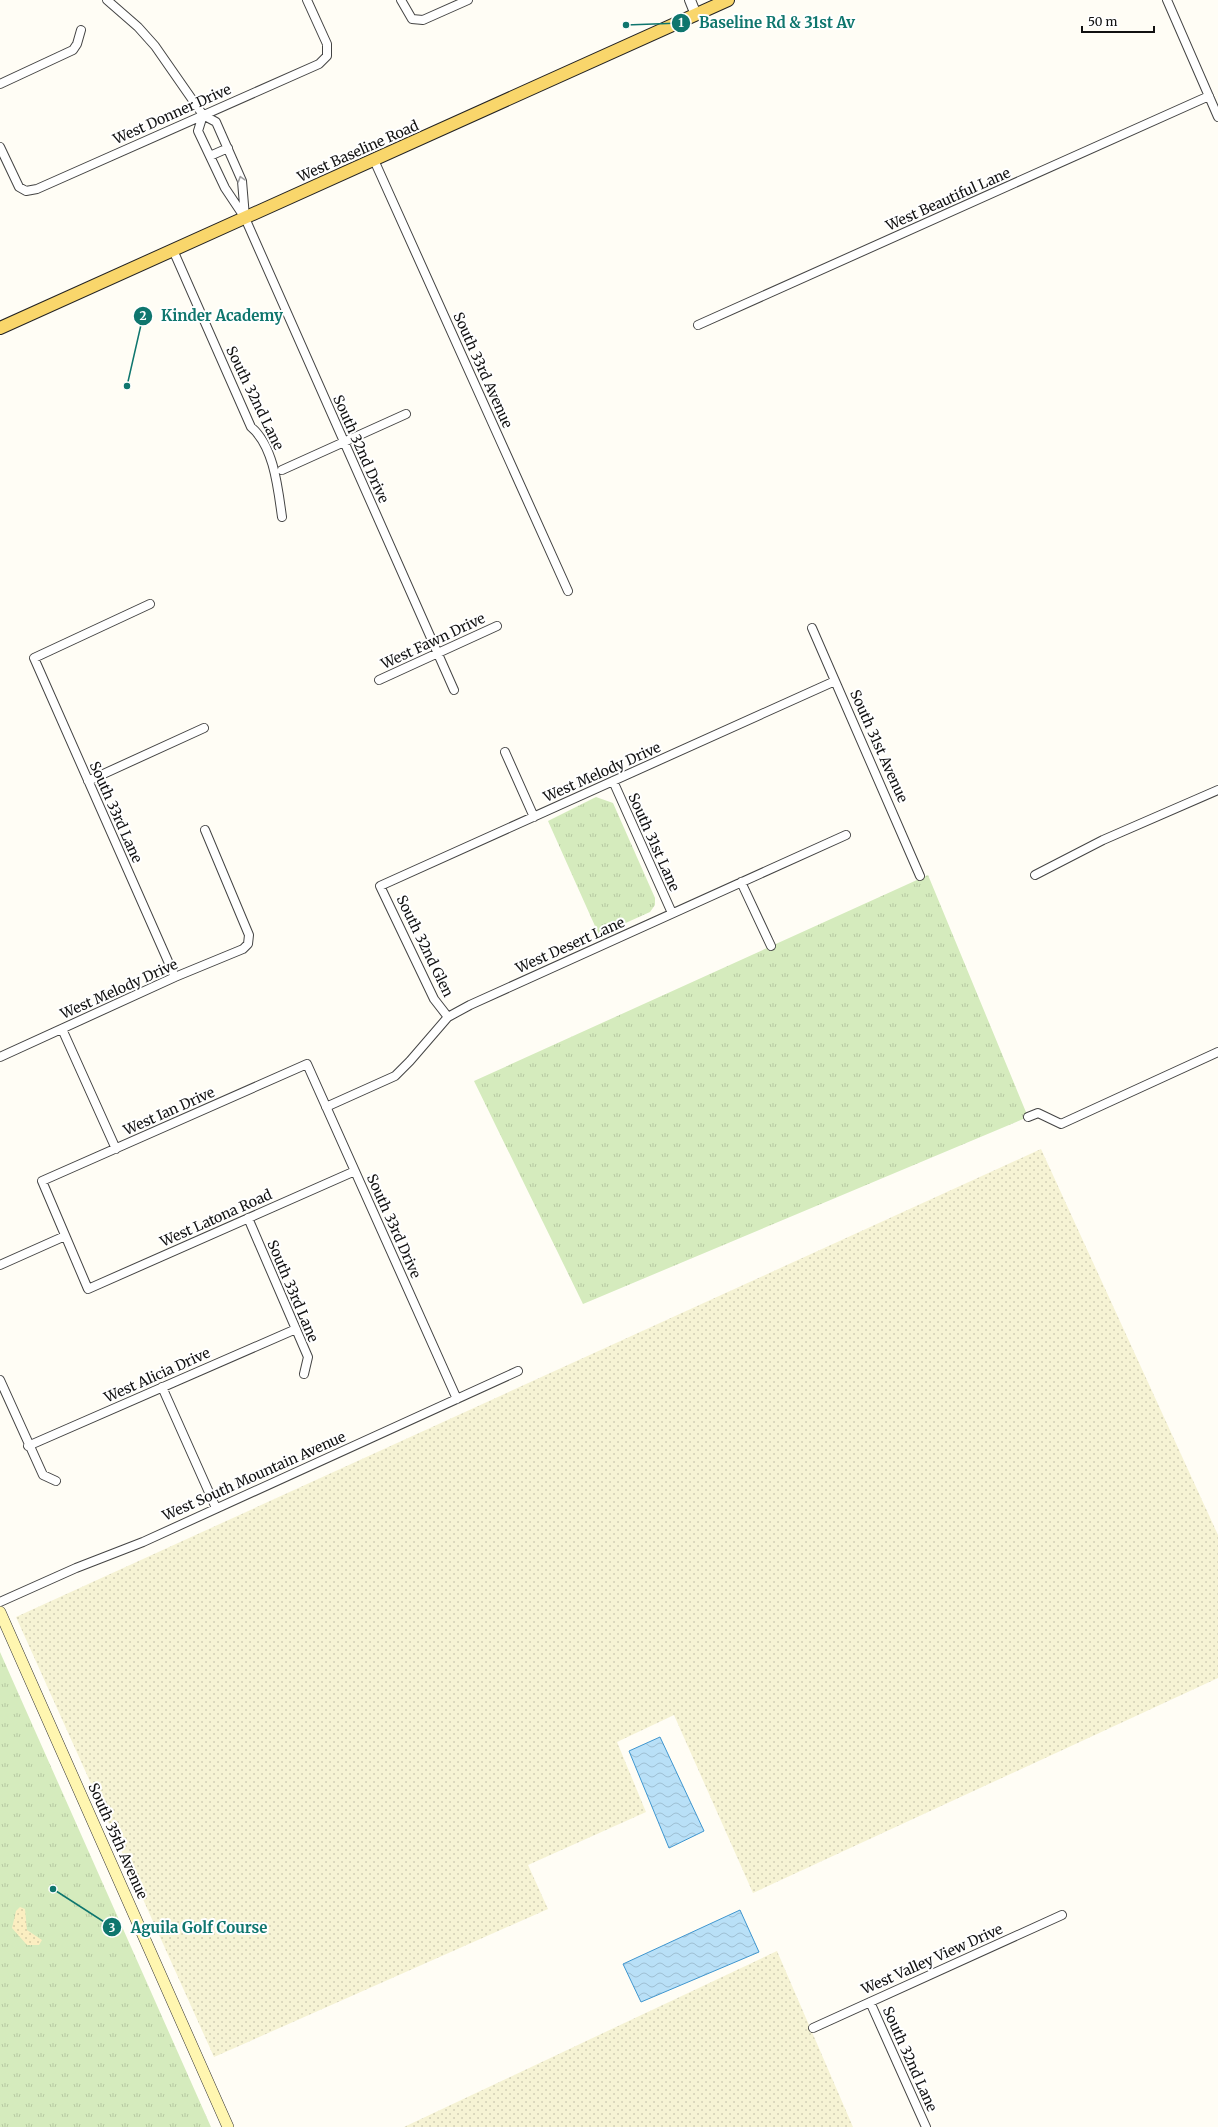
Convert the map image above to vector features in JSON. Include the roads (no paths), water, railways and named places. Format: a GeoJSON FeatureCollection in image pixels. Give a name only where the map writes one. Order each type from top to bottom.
{"type":"FeatureCollection","features":[{"type":"Feature","properties":{"kind":"main road","name":"West Baseline Road"},"geometry":{"type":"LineString","coordinates":[[0,328],[728,0]]}},
{"type":"Feature","properties":{"kind":"main road","name":"South 35th Avenue"},"geometry":{"type":"LineString","coordinates":[[0,1612],[228,2127]]}},
{"type":"Feature","properties":{"kind":"street"},"geometry":{"type":"LineString","coordinates":[[107,0],[138,27],[155,46],[202,115],[216,122],[242,181],[245,218]]}},
{"type":"Feature","properties":{"kind":"street","name":"West Donner Drive"},"geometry":{"type":"LineString","coordinates":[[0,147],[19,187],[26,191],[37,189],[319,64],[327,56],[327,44],[307,0]]}},
{"type":"Feature","properties":{"kind":"street"},"geometry":{"type":"LineString","coordinates":[[402,0],[412,19],[423,20],[468,0]]}},
{"type":"Feature","properties":{"kind":"street"},"geometry":{"type":"LineString","coordinates":[[690,0],[696,14]]}},
{"type":"Feature","properties":{"kind":"street"},"geometry":{"type":"LineString","coordinates":[[1167,0],[1218,118]]}},
{"type":"Feature","properties":{"kind":"street"},"geometry":{"type":"LineString","coordinates":[[0,84],[73,50],[78,44],[81,30]]}},
{"type":"Feature","properties":{"kind":"street","name":"West Beautiful Lane"},"geometry":{"type":"LineString","coordinates":[[698,325],[1209,96]]}},
{"type":"Feature","properties":{"kind":"street"},"geometry":{"type":"LineString","coordinates":[[202,115],[198,131],[224,188],[245,218]]}},
{"type":"Feature","properties":{"kind":"street"},"geometry":{"type":"LineString","coordinates":[[210,156],[228,148]]}},
{"type":"Feature","properties":{"kind":"street","name":"South 33rd Avenue"},"geometry":{"type":"LineString","coordinates":[[374,160],[568,591]]}},
{"type":"Feature","properties":{"kind":"street","name":"South 32nd Drive"},"geometry":{"type":"LineString","coordinates":[[245,218],[454,690]]}},
{"type":"Feature","properties":{"kind":"street","name":"South 32nd Lane"},"geometry":{"type":"LineString","coordinates":[[173,250],[251,427],[261,437],[274,470],[282,517]]}},
{"type":"Feature","properties":{"kind":"street"},"geometry":{"type":"LineString","coordinates":[[282,470],[406,414]]}},
{"type":"Feature","properties":{"kind":"street","name":"South 33rd Lane"},"geometry":{"type":"LineString","coordinates":[[150,604],[34,658],[176,976]]}},
{"type":"Feature","properties":{"kind":"street","name":"West Fawn Drive"},"geometry":{"type":"LineString","coordinates":[[379,680],[497,626]]}},
{"type":"Feature","properties":{"kind":"street","name":"South 31st Avenue"},"geometry":{"type":"LineString","coordinates":[[812,628],[920,876]]}},
{"type":"Feature","properties":{"kind":"street","name":"West Melody Drive"},"geometry":{"type":"LineString","coordinates":[[380,886],[835,681]]}},
{"type":"Feature","properties":{"kind":"street"},"geometry":{"type":"LineString","coordinates":[[88,781],[204,728]]}},
{"type":"Feature","properties":{"kind":"street"},"geometry":{"type":"LineString","coordinates":[[505,752],[534,817]]}},
{"type":"Feature","properties":{"kind":"street","name":"South 31st Lane"},"geometry":{"type":"LineString","coordinates":[[613,781],[672,913]]}},
{"type":"Feature","properties":{"kind":"street"},"geometry":{"type":"LineString","coordinates":[[1035,875],[1103,840],[1218,790]]}},
{"type":"Feature","properties":{"kind":"street","name":"West Melody Drive"},"geometry":{"type":"LineString","coordinates":[[0,1057],[176,976],[243,949],[248,944],[249,935],[205,830]]}},
{"type":"Feature","properties":{"kind":"street","name":"West Desert Lane"},"geometry":{"type":"LineString","coordinates":[[326,1107],[395,1076],[448,1017],[470,1004],[846,835]]}},
{"type":"Feature","properties":{"kind":"street"},"geometry":{"type":"LineString","coordinates":[[741,882],[770,946]]}},
{"type":"Feature","properties":{"kind":"street","name":"South 32nd Glen"},"geometry":{"type":"LineString","coordinates":[[380,886],[434,999],[448,1017]]}},
{"type":"Feature","properties":{"kind":"street"},"geometry":{"type":"LineString","coordinates":[[62,1029],[116,1149]]}},
{"type":"Feature","properties":{"kind":"street"},"geometry":{"type":"LineString","coordinates":[[1028,1116],[1038,1112],[1061,1124],[1218,1052]]}},
{"type":"Feature","properties":{"kind":"street","name":"South 33rd Drive"},"geometry":{"type":"LineString","coordinates":[[307,1064],[457,1399]]}},
{"type":"Feature","properties":{"kind":"street","name":"West Ian Drive"},"geometry":{"type":"LineString","coordinates":[[65,1236],[42,1181],[307,1064]]}},
{"type":"Feature","properties":{"kind":"street","name":"West Latona Road"},"geometry":{"type":"LineString","coordinates":[[65,1236],[88,1289],[355,1171]]}},
{"type":"Feature","properties":{"kind":"street","name":"South 33rd Lane"},"geometry":{"type":"LineString","coordinates":[[248,1218],[308,1357],[304,1374]]}},
{"type":"Feature","properties":{"kind":"street"},"geometry":{"type":"LineString","coordinates":[[0,1265],[65,1236]]}},
{"type":"Feature","properties":{"kind":"street","name":"West Alicia Drive"},"geometry":{"type":"LineString","coordinates":[[28,1446],[296,1329]]}},
{"type":"Feature","properties":{"kind":"street","name":"West South Mountain Avenue"},"geometry":{"type":"LineString","coordinates":[[0,1602],[76,1568],[143,1542],[518,1371]]}},
{"type":"Feature","properties":{"kind":"street"},"geometry":{"type":"LineString","coordinates":[[0,1380],[28,1446],[43,1475],[56,1482]]}},
{"type":"Feature","properties":{"kind":"street"},"geometry":{"type":"LineString","coordinates":[[162,1387],[216,1508]]}},
{"type":"Feature","properties":{"kind":"street","name":"West Valley View Drive"},"geometry":{"type":"LineString","coordinates":[[813,2028],[1062,1915]]}},
{"type":"Feature","properties":{"kind":"street","name":"South 32nd Lane"},"geometry":{"type":"LineString","coordinates":[[870,2002],[926,2127]]}},
{"type":"Feature","properties":{"kind":"water"},"geometry":{"type":"Polygon","coordinates":[[[660,1737],[704,1831],[669,1848],[629,1751],[660,1737]]]}},
{"type":"Feature","properties":{"kind":"water"},"geometry":{"type":"Polygon","coordinates":[[[740,1910],[759,1952],[641,2002],[623,1964],[740,1910]]]}},
{"type":"Feature","properties":{"kind":"place","name":"Baseline Rd & 31st Av"},"geometry":{"type":"Point","coordinates":[626,25]}},
{"type":"Feature","properties":{"kind":"place","name":"Kinder Academy"},"geometry":{"type":"Point","coordinates":[127,386]}},
{"type":"Feature","properties":{"kind":"place","name":"Aguila Golf Course"},"geometry":{"type":"Point","coordinates":[53,1889]}}]}
